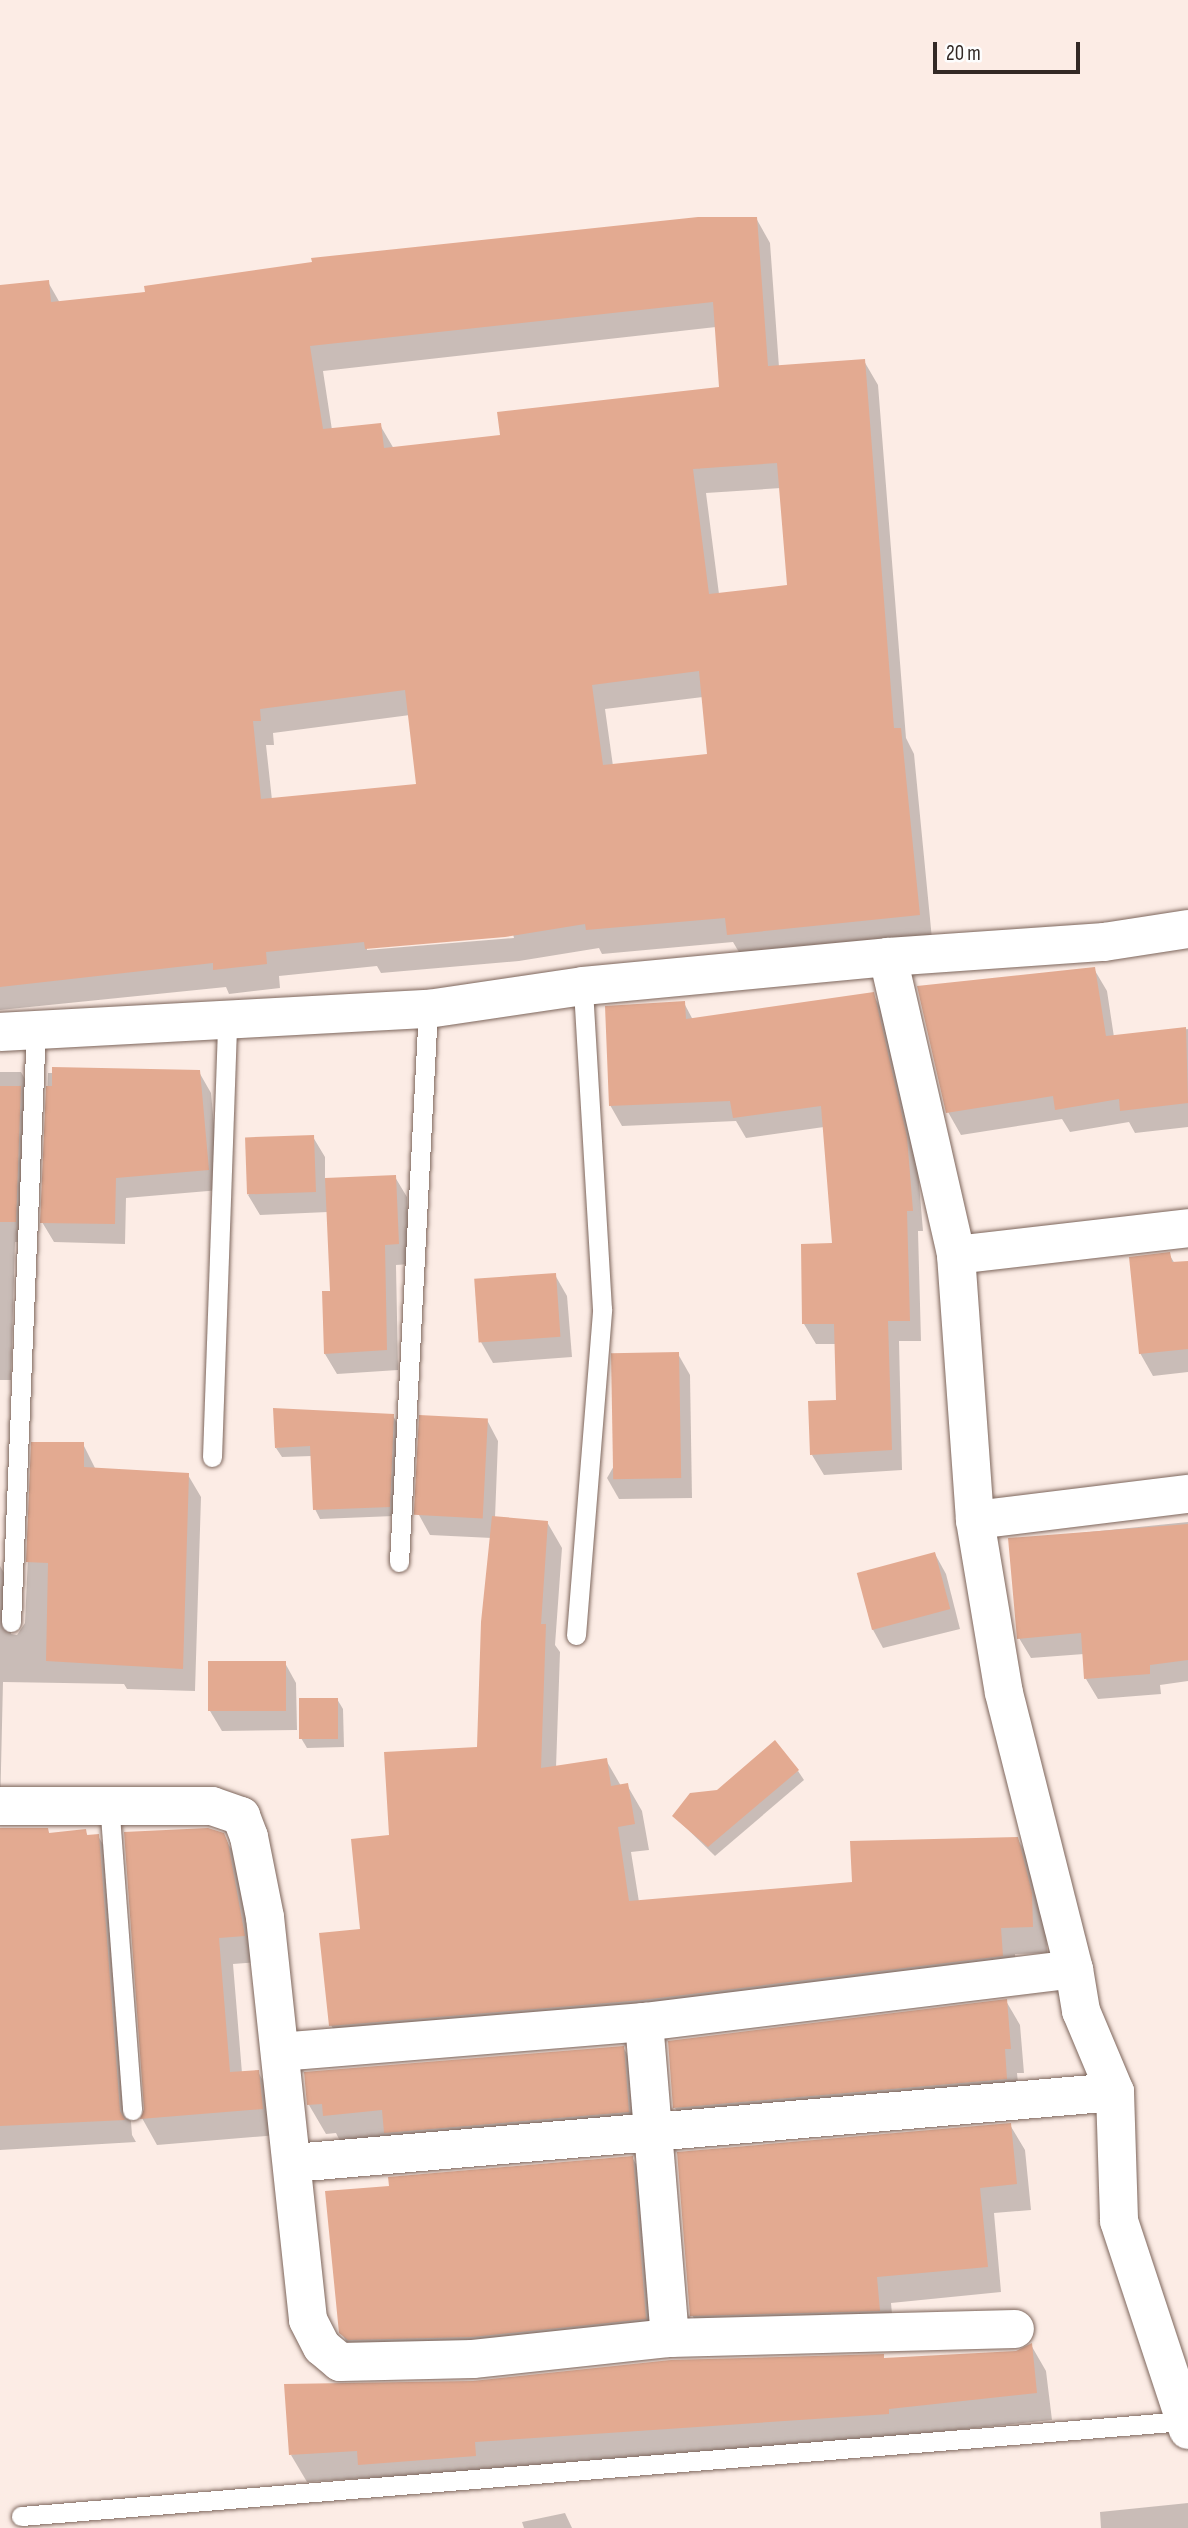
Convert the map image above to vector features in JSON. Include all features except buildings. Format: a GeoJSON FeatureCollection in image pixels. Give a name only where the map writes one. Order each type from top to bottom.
{"type":"FeatureCollection","features":[{"type":"Feature","properties":{"kind":"street"},"geometry":{"type":"LineString","coordinates":[[18,1029],[428,1009],[583,986],[888,957],[1104,942],[1188,929]]}},
{"type":"Feature","properties":{"kind":"street"},"geometry":{"type":"LineString","coordinates":[[888,957],[956,1255],[975,1520],[1004,1693],[1074,1969],[1081,2011],[1115,2092],[1119,2221],[1187,2426]]}},
{"type":"Feature","properties":{"kind":"street"},"geometry":{"type":"LineString","coordinates":[[956,1255],[1188,1228]]}},
{"type":"Feature","properties":{"kind":"street"},"geometry":{"type":"LineString","coordinates":[[975,1520],[1188,1494]]}},
{"type":"Feature","properties":{"kind":"street"},"geometry":{"type":"LineString","coordinates":[[0,1806],[109,1802],[212,1806],[241,1816],[265,1917],[295,2164],[308,2320],[322,2347],[340,2362],[473,2360],[670,2338],[1015,2329]]}},
{"type":"Feature","properties":{"kind":"street"},"geometry":{"type":"LineString","coordinates":[[280,2052],[644,2022],[1074,1969]]}},
{"type":"Feature","properties":{"kind":"street"},"geometry":{"type":"LineString","coordinates":[[644,2022],[670,2338]]}},
{"type":"Feature","properties":{"kind":"street"},"geometry":{"type":"LineString","coordinates":[[295,2164],[1115,2092]]}},
{"type":"Feature","properties":{"kind":"lane"},"geometry":{"type":"LineString","coordinates":[[576,1635],[602,1309],[583,986]]}},
{"type":"Feature","properties":{"kind":"lane"},"geometry":{"type":"LineString","coordinates":[[399,1562],[428,1009]]}},
{"type":"Feature","properties":{"kind":"lane"},"geometry":{"type":"LineString","coordinates":[[212,1457],[227,1018]]}},
{"type":"Feature","properties":{"kind":"lane"},"geometry":{"type":"LineString","coordinates":[[10,1622],[18,1029]]}},
{"type":"Feature","properties":{"kind":"lane"},"geometry":{"type":"LineString","coordinates":[[109,1802],[132,2110]]}},
{"type":"Feature","properties":{"kind":"lane"},"geometry":{"type":"LineString","coordinates":[[21,2516],[1187,2426]]}}]}
